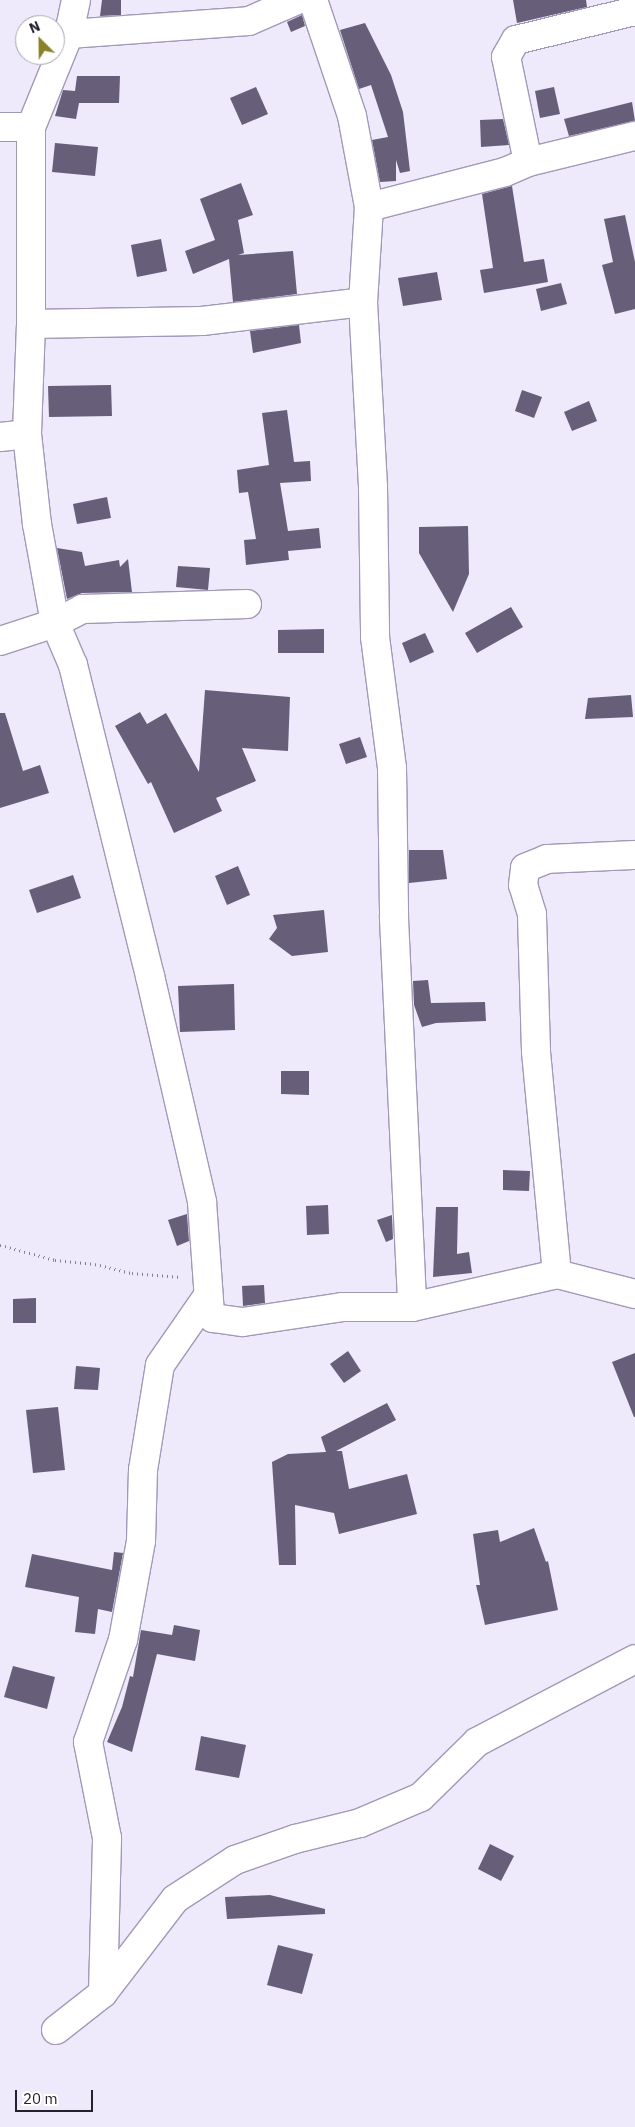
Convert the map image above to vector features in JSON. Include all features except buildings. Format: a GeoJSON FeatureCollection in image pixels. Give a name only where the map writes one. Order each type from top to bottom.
{"type":"FeatureCollection","features":[{"type":"Feature","properties":{"kind":"street"},"geometry":{"type":"LineString","coordinates":[[76,0],[68,34],[31,127],[31,324],[27,434],[37,524],[55,623],[73,665],[150,976],[202,1202],[208,1288],[213,1318],[224,1321],[243,1322],[342,1307],[412,1307],[557,1274],[635,1294]]}},
{"type":"Feature","properties":{"kind":"street"},"geometry":{"type":"LineString","coordinates":[[68,34],[249,21],[296,0]]}},
{"type":"Feature","properties":{"kind":"street"},"geometry":{"type":"LineString","coordinates":[[313,0],[352,116],[369,207],[363,302],[373,487],[375,637],[392,768],[394,919],[412,1307]]}},
{"type":"Feature","properties":{"kind":"street"},"geometry":{"type":"LineString","coordinates":[[528,162],[506,57],[516,40],[635,11]]}},
{"type":"Feature","properties":{"kind":"street"},"geometry":{"type":"LineString","coordinates":[[0,127],[31,127]]}},
{"type":"Feature","properties":{"kind":"street"},"geometry":{"type":"LineString","coordinates":[[369,207],[505,172],[528,162],[635,136]]}},
{"type":"Feature","properties":{"kind":"street"},"geometry":{"type":"LineString","coordinates":[[31,324],[202,321],[363,302]]}},
{"type":"Feature","properties":{"kind":"street"},"geometry":{"type":"LineString","coordinates":[[0,438],[27,434]]}},
{"type":"Feature","properties":{"kind":"street"},"geometry":{"type":"LineString","coordinates":[[0,641],[55,623],[82,609],[247,604]]}},
{"type":"Feature","properties":{"kind":"street"},"geometry":{"type":"LineString","coordinates":[[557,1274],[536,1051],[532,914],[523,885],[524,868],[547,860],[635,856]]}},
{"type":"Feature","properties":{"kind":"street"},"geometry":{"type":"LineString","coordinates":[[103,1993],[107,1838],[88,1742],[123,1640],[141,1541],[143,1470],[160,1365],[208,1288]]}},
{"type":"Feature","properties":{"kind":"street"},"geometry":{"type":"LineString","coordinates":[[56,2030],[103,1993],[175,1899],[235,1860],[295,1840],[360,1823],[421,1797],[478,1742],[635,1659]]}},
{"type":"Feature","properties":{"kind":"path"},"geometry":{"type":"LineString","coordinates":[[0,1245],[55,1260],[95,1264],[208,1288]]}}]}
